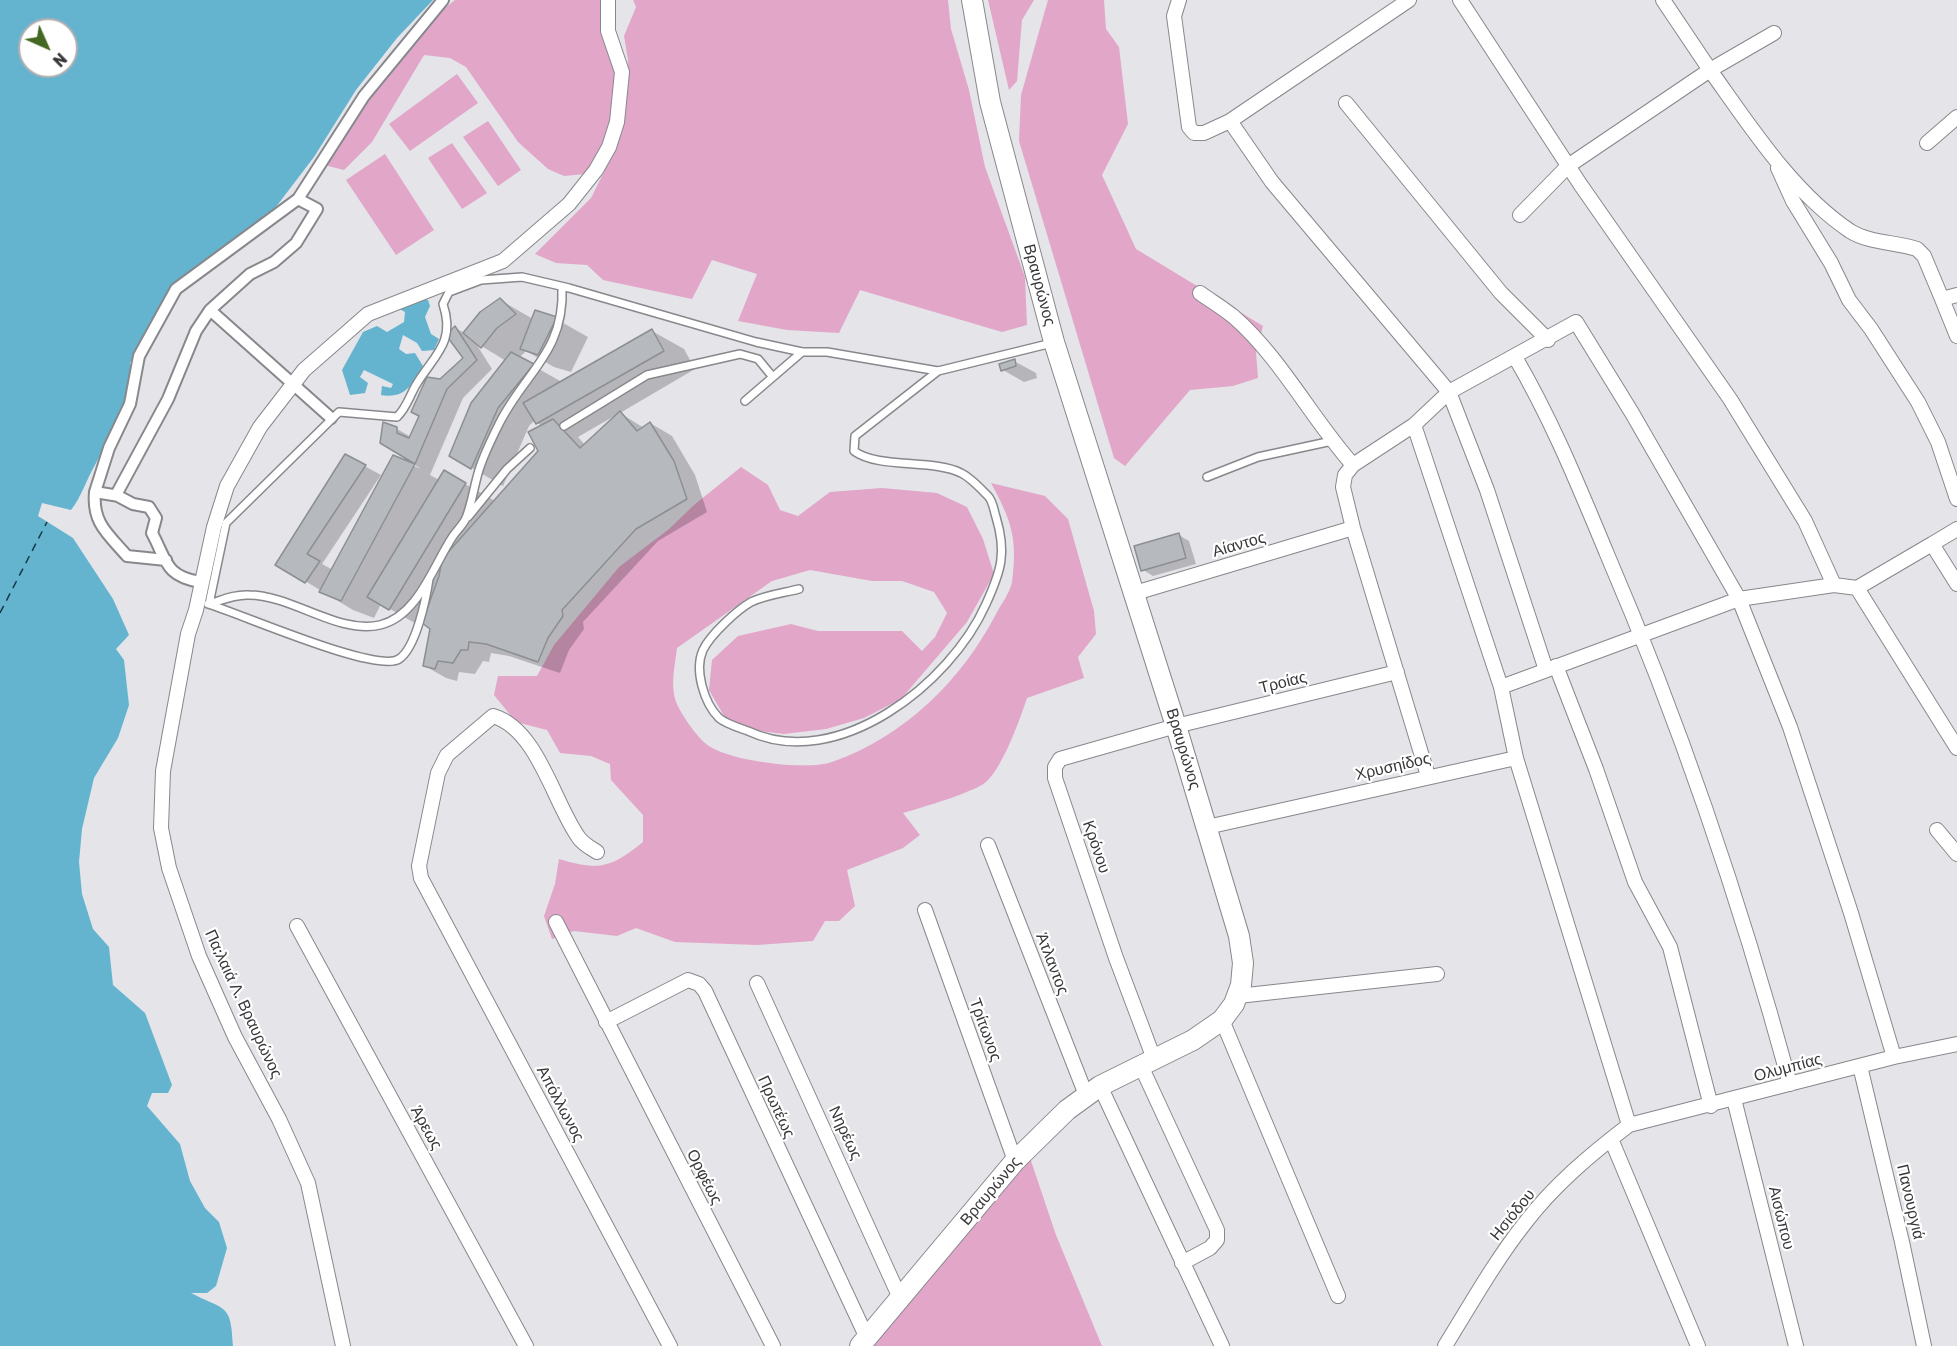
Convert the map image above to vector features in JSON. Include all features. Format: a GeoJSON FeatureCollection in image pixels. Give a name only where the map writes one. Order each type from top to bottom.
{"type":"FeatureCollection","features":[{"type":"Feature","properties":{"kind":"main road","name":"Βραυρώνος"},"geometry":{"type":"LineString","coordinates":[[863,1342],[1015,1161],[1044,1130],[1093,1091],[1204,1033],[1222,1020],[1238,996],[1243,963],[1239,936],[1207,826],[1054,342],[1000,145],[972,0]]}},
{"type":"Feature","properties":{"kind":"street"},"geometry":{"type":"LineString","coordinates":[[166,560],[127,556],[96,519],[93,509],[95,492],[109,448],[130,404],[139,356],[170,297],[177,289],[298,200],[364,96],[443,0]]}},
{"type":"Feature","properties":{"kind":"street","name":"Πα;λαιά Λ. Βραυρώνος"},"geometry":{"type":"LineString","coordinates":[[343,1346],[308,1182],[279,1119],[236,1037],[199,956],[169,868],[161,828],[163,771],[188,634],[203,603],[200,582],[227,486],[260,427],[294,382],[368,314],[503,261],[538,233],[584,188],[609,147],[617,122],[622,72],[608,31],[608,0]]}},
{"type":"Feature","properties":{"kind":"street"},"geometry":{"type":"LineString","coordinates":[[1179,0],[1174,16],[1188,127],[1194,133],[1204,133],[1230,121],[1409,0]]}},
{"type":"Feature","properties":{"kind":"street"},"geometry":{"type":"LineString","coordinates":[[1460,0],[1568,166],[1730,399],[1805,521],[1834,585]]}},
{"type":"Feature","properties":{"kind":"street"},"geometry":{"type":"LineString","coordinates":[[1663,0],[1772,156],[1814,200],[1851,232],[1917,249],[1924,256],[1957,336]]}},
{"type":"Feature","properties":{"kind":"street"},"geometry":{"type":"LineString","coordinates":[[1520,215],[1568,166],[1710,70],[1774,33]]}},
{"type":"Feature","properties":{"kind":"street"},"geometry":{"type":"LineString","coordinates":[[1346,103],[1501,292],[1548,340]]}},
{"type":"Feature","properties":{"kind":"street"},"geometry":{"type":"LineString","coordinates":[[1927,143],[1957,117]]}},
{"type":"Feature","properties":{"kind":"street"},"geometry":{"type":"LineString","coordinates":[[1230,121],[1272,182],[1449,392],[1551,668],[1596,769],[1635,882],[1670,947],[1711,1106]]}},
{"type":"Feature","properties":{"kind":"street"},"geometry":{"type":"LineString","coordinates":[[1772,156],[1793,201],[1831,263],[1849,300],[1871,329],[1918,402],[1938,442],[1957,499]]}},
{"type":"Feature","properties":{"kind":"street"},"geometry":{"type":"LineString","coordinates":[[119,496],[116,495],[168,399],[196,331],[210,310],[250,274],[274,262],[296,243],[317,208],[298,200]]}},
{"type":"Feature","properties":{"kind":"street"},"geometry":{"type":"LineString","coordinates":[[1200,293],[1234,318],[1284,374],[1332,441],[1353,465]]}},
{"type":"Feature","properties":{"kind":"street"},"geometry":{"type":"LineString","coordinates":[[1942,298],[1957,296]]}},
{"type":"Feature","properties":{"kind":"street"},"geometry":{"type":"LineString","coordinates":[[210,310],[294,382],[331,418]]}},
{"type":"Feature","properties":{"kind":"street"},"geometry":{"type":"LineString","coordinates":[[1428,776],[1353,528],[1343,487],[1345,475],[1353,465],[1414,424],[1449,392],[1548,340],[1576,322],[1632,412],[1738,599],[1790,727],[1851,914],[1894,1057]]}},
{"type":"Feature","properties":{"kind":"street"},"geometry":{"type":"LineString","coordinates":[[1515,357],[1543,404],[1641,633],[1692,768],[1726,870],[1760,974],[1790,1084]]}},
{"type":"Feature","properties":{"kind":"street"},"geometry":{"type":"LineString","coordinates":[[1414,424],[1502,687],[1516,758],[1629,1125]]}},
{"type":"Feature","properties":{"kind":"street"},"geometry":{"type":"LineString","coordinates":[[95,492],[119,496],[133,504],[149,507],[156,518],[152,533],[173,573],[181,579],[200,582]]}},
{"type":"Feature","properties":{"kind":"street","name":"Αίαντος"},"geometry":{"type":"LineString","coordinates":[[1135,593],[1353,528]]}},
{"type":"Feature","properties":{"kind":"street"},"geometry":{"type":"LineString","coordinates":[[1502,687],[1641,633],[1738,599],[1834,585],[1857,588],[1957,529]]}},
{"type":"Feature","properties":{"kind":"street"},"geometry":{"type":"LineString","coordinates":[[1932,544],[1957,584]]}},
{"type":"Feature","properties":{"kind":"street"},"geometry":{"type":"LineString","coordinates":[[1857,588],[1957,748]]}},
{"type":"Feature","properties":{"kind":"street","name":"Τροίας"},"geometry":{"type":"LineString","coordinates":[[1176,726],[1397,672]]}},
{"type":"Feature","properties":{"kind":"street","name":"Απόλλωνος"},"geometry":{"type":"LineString","coordinates":[[597,852],[580,840],[546,772],[522,737],[507,720],[493,716],[483,722],[447,755],[438,773],[422,842],[419,866],[421,878],[670,1346]]}},
{"type":"Feature","properties":{"kind":"street","name":"Κρόνου"},"geometry":{"type":"LineString","coordinates":[[1148,1063],[1116,958],[1055,778],[1055,767],[1060,759],[1072,753],[1176,726]]}},
{"type":"Feature","properties":{"kind":"street","name":"Χρυσηίδος"},"geometry":{"type":"LineString","coordinates":[[1207,826],[1516,758]]}},
{"type":"Feature","properties":{"kind":"street"},"geometry":{"type":"LineString","coordinates":[[1937,830],[1957,854]]}},
{"type":"Feature","properties":{"kind":"street","name":"Άτλαντος"},"geometry":{"type":"LineString","coordinates":[[988,845],[1093,1091],[1222,1346]]}},
{"type":"Feature","properties":{"kind":"street","name":"Τρίτωνος"},"geometry":{"type":"LineString","coordinates":[[925,910],[1015,1161]]}},
{"type":"Feature","properties":{"kind":"street","name":"Ορφέως"},"geometry":{"type":"LineString","coordinates":[[556,922],[773,1346]]}},
{"type":"Feature","properties":{"kind":"street","name":"Άρεως"},"geometry":{"type":"LineString","coordinates":[[297,926],[526,1346]]}},
{"type":"Feature","properties":{"kind":"street"},"geometry":{"type":"LineString","coordinates":[[1238,996],[1437,974]]}},
{"type":"Feature","properties":{"kind":"street","name":"Πρωτέως"},"geometry":{"type":"LineString","coordinates":[[606,1022],[688,980],[699,984],[705,991],[863,1342]]}},
{"type":"Feature","properties":{"kind":"street","name":"Νηρέως"},"geometry":{"type":"LineString","coordinates":[[758,983],[900,1298]]}},
{"type":"Feature","properties":{"kind":"street"},"geometry":{"type":"LineString","coordinates":[[1222,1020],[1338,1296]]}},
{"type":"Feature","properties":{"kind":"street","name":"Ολυμπίας"},"geometry":{"type":"LineString","coordinates":[[1629,1125],[1711,1106],[1894,1057],[1957,1044]]}},
{"type":"Feature","properties":{"kind":"street"},"geometry":{"type":"LineString","coordinates":[[1148,1063],[1217,1230],[1217,1240],[1210,1248],[1182,1263]]}},
{"type":"Feature","properties":{"kind":"street","name":"Πανουργιά"},"geometry":{"type":"LineString","coordinates":[[1860,1066],[1924,1346]]}},
{"type":"Feature","properties":{"kind":"street","name":"Αισώπου"},"geometry":{"type":"LineString","coordinates":[[1734,1099],[1796,1346]]}},
{"type":"Feature","properties":{"kind":"street","name":"Ησιόδου"},"geometry":{"type":"LineString","coordinates":[[1445,1346],[1502,1254],[1526,1221],[1563,1182],[1629,1125]]}},
{"type":"Feature","properties":{"kind":"street"},"geometry":{"type":"LineString","coordinates":[[1611,1139],[1698,1346]]}},
{"type":"Feature","properties":{"kind":"lane"},"geometry":{"type":"LineString","coordinates":[[203,603],[225,523],[339,412],[349,411],[397,417],[407,407],[415,386],[441,352],[447,317],[443,304],[450,292],[481,280],[522,277],[801,352],[838,354],[938,371]]}},
{"type":"Feature","properties":{"kind":"lane"},"geometry":{"type":"LineString","coordinates":[[466,520],[479,468],[500,422],[547,353],[560,328],[564,312],[562,287]]}},
{"type":"Feature","properties":{"kind":"lane"},"geometry":{"type":"LineString","coordinates":[[799,589],[766,596],[749,603],[726,622],[703,650],[700,674],[704,692],[720,718],[760,737],[795,742],[842,734],[881,718],[910,699],[945,666],[967,638],[1001,569],[1002,537],[990,498],[960,472],[870,458],[854,451],[855,436],[938,371],[1054,342]]}},
{"type":"Feature","properties":{"kind":"lane"},"geometry":{"type":"LineString","coordinates":[[745,401],[801,352]]}},
{"type":"Feature","properties":{"kind":"lane"},"geometry":{"type":"LineString","coordinates":[[564,426],[647,375],[740,354],[758,359],[772,376]]}},
{"type":"Feature","properties":{"kind":"lane"},"geometry":{"type":"LineString","coordinates":[[1207,477],[1258,458],[1332,441]]}},
{"type":"Feature","properties":{"kind":"lane"},"geometry":{"type":"LineString","coordinates":[[203,603],[248,595],[271,598],[362,628],[382,625],[401,616],[466,520],[507,469],[530,448]]}},
{"type":"Feature","properties":{"kind":"lane"},"geometry":{"type":"LineString","coordinates":[[203,603],[356,658],[387,663],[398,660],[407,651],[425,605],[429,576]]}},
{"type":"Feature","properties":{"kind":"shaded area"},"geometry":{"type":"Polygon","coordinates":[[[455,0],[604,0],[614,58],[616,101],[610,132],[585,174],[564,176],[548,169],[518,142],[466,67],[450,58],[424,55],[372,142],[344,170],[328,166],[331,141],[365,87],[400,44],[455,0]]]}},
{"type":"Feature","properties":{"kind":"shaded area"},"geometry":{"type":"Polygon","coordinates":[[[633,0],[948,0],[951,29],[969,90],[985,167],[1025,277],[1027,325],[1002,332],[860,290],[839,333],[787,330],[738,321],[757,274],[712,260],[692,299],[603,280],[587,265],[556,263],[535,254],[591,198],[614,152],[626,112],[628,60],[624,36],[636,7],[633,0]]]}},
{"type":"Feature","properties":{"kind":"shaded area"},"geometry":{"type":"Polygon","coordinates":[[[988,0],[1034,0],[1022,20],[1017,81],[1009,90],[988,0]]]}},
{"type":"Feature","properties":{"kind":"shaded area"},"geometry":{"type":"Polygon","coordinates":[[[1048,0],[1104,0],[1106,29],[1119,47],[1128,124],[1102,175],[1136,249],[1263,326],[1256,353],[1258,378],[1233,386],[1190,390],[1125,466],[1114,458],[1019,141],[1021,95],[1048,0]]]}},
{"type":"Feature","properties":{"kind":"shaded area"},"geometry":{"type":"Polygon","coordinates":[[[457,74],[478,103],[410,151],[389,124],[457,74]]]}},
{"type":"Feature","properties":{"kind":"shaded area"},"geometry":{"type":"Polygon","coordinates":[[[488,121],[521,170],[498,186],[463,137],[488,121]]]}},
{"type":"Feature","properties":{"kind":"shaded area"},"geometry":{"type":"Polygon","coordinates":[[[452,143],[487,193],[462,209],[428,158],[452,143]]]}},
{"type":"Feature","properties":{"kind":"shaded area"},"geometry":{"type":"Polygon","coordinates":[[[385,154],[434,230],[396,255],[346,180],[385,154]]]}},
{"type":"Feature","properties":{"kind":"shaded area"},"geometry":{"type":"Polygon","coordinates":[[[741,467],[768,485],[780,510],[798,516],[830,492],[882,488],[937,493],[967,507],[983,539],[994,574],[967,622],[901,699],[864,718],[826,729],[784,734],[750,730],[724,716],[709,690],[712,660],[738,636],[791,624],[818,631],[902,631],[922,651],[935,637],[947,613],[934,592],[902,581],[872,581],[810,570],[772,581],[677,648],[673,682],[676,702],[685,718],[705,743],[729,755],[766,763],[820,765],[858,751],[883,738],[928,704],[966,662],[982,639],[1011,586],[1014,553],[1011,530],[1004,508],[991,483],[1045,496],[1068,519],[1094,611],[1096,634],[1078,657],[1084,678],[1027,698],[1005,754],[986,782],[959,795],[903,813],[920,835],[903,848],[847,870],[855,906],[839,921],[825,921],[813,941],[757,945],[675,942],[636,928],[617,936],[574,931],[552,939],[544,916],[555,884],[559,859],[595,866],[613,862],[643,842],[643,815],[611,780],[610,764],[591,756],[560,753],[547,730],[516,722],[494,695],[498,676],[537,676],[554,645],[619,567],[669,529],[694,505],[741,467]]]}},
{"type":"Feature","properties":{"kind":"shaded area"},"geometry":{"type":"Polygon","coordinates":[[[1027,1149],[1056,1235],[1102,1346],[860,1346],[1027,1149]]]}},
{"type":"Feature","properties":{"kind":"water"},"geometry":{"type":"Polygon","coordinates":[[[0,0],[433,0],[397,38],[356,90],[314,157],[269,216],[244,231],[210,261],[170,290],[130,363],[132,376],[128,403],[78,499],[71,510],[42,503],[38,516],[73,538],[113,599],[129,635],[116,649],[124,660],[129,705],[118,738],[94,778],[82,829],[79,862],[82,894],[93,929],[109,947],[113,985],[145,1013],[172,1085],[168,1093],[152,1093],[147,1106],[180,1144],[190,1181],[205,1208],[219,1222],[227,1248],[216,1286],[207,1293],[191,1293],[219,1306],[228,1315],[231,1322],[233,1346],[0,1346],[0,0]]]}},
{"type":"Feature","properties":{"kind":"water"},"geometry":{"type":"Polygon","coordinates":[[[418,297],[428,300],[430,306],[425,317],[431,334],[439,339],[434,350],[422,351],[417,343],[403,335],[399,349],[406,354],[415,353],[423,366],[415,379],[402,393],[381,395],[382,386],[391,388],[393,384],[364,370],[360,377],[368,383],[365,393],[350,395],[342,370],[363,332],[377,326],[387,332],[404,322],[405,312],[398,308],[418,297]]]}},
{"type":"Feature","properties":{"kind":"building"},"geometry":{"type":"Polygon","coordinates":[[[500,298],[516,314],[497,328],[481,348],[463,333],[480,312],[500,298]]]}},
{"type":"Feature","properties":{"kind":"building"},"geometry":{"type":"Polygon","coordinates":[[[535,310],[557,317],[538,355],[520,349],[535,310]]]}},
{"type":"Feature","properties":{"kind":"building"},"geometry":{"type":"Polygon","coordinates":[[[455,326],[477,360],[447,389],[415,464],[380,443],[383,422],[397,427],[397,433],[409,438],[419,416],[411,412],[427,377],[440,379],[463,358],[446,335],[455,326]]]}},
{"type":"Feature","properties":{"kind":"building"},"geometry":{"type":"Polygon","coordinates":[[[652,329],[664,351],[536,424],[523,403],[652,329]]]}},
{"type":"Feature","properties":{"kind":"building"},"geometry":{"type":"Polygon","coordinates":[[[511,352],[534,364],[498,408],[471,469],[449,456],[471,403],[511,352]]]}},
{"type":"Feature","properties":{"kind":"building"},"geometry":{"type":"Polygon","coordinates":[[[1015,359],[1016,366],[1001,371],[999,364],[1015,359]]]}},
{"type":"Feature","properties":{"kind":"building"},"geometry":{"type":"Polygon","coordinates":[[[620,411],[637,431],[650,422],[674,461],[687,499],[636,529],[562,610],[563,616],[548,638],[538,662],[486,644],[469,642],[468,650],[461,650],[453,663],[438,661],[435,669],[423,666],[430,629],[422,623],[439,576],[442,559],[538,451],[528,432],[553,419],[580,448],[620,411]]]}},
{"type":"Feature","properties":{"kind":"building"},"geometry":{"type":"Polygon","coordinates":[[[345,454],[366,465],[307,554],[320,561],[305,583],[275,565],[345,454]]]}},
{"type":"Feature","properties":{"kind":"building"},"geometry":{"type":"Polygon","coordinates":[[[393,455],[415,464],[341,601],[319,592],[393,455]]]}},
{"type":"Feature","properties":{"kind":"building"},"geometry":{"type":"Polygon","coordinates":[[[444,470],[466,483],[389,610],[367,597],[444,470]]]}},
{"type":"Feature","properties":{"kind":"building"},"geometry":{"type":"Polygon","coordinates":[[[1179,533],[1186,558],[1141,571],[1134,546],[1179,533]]]}},
{"type":"Feature","properties":{"kind":"ferry route"},"geometry":{"type":"LineString","coordinates":[[0,613],[47,522]]}}]}
